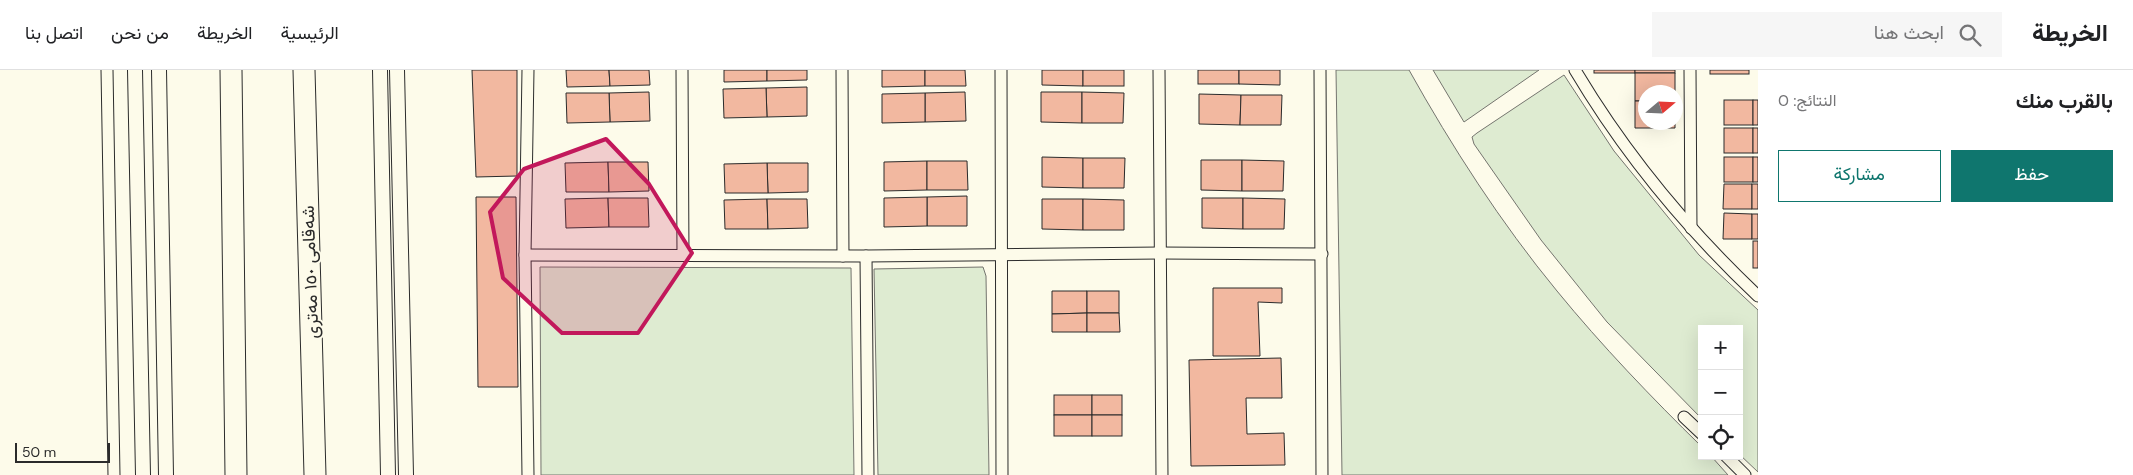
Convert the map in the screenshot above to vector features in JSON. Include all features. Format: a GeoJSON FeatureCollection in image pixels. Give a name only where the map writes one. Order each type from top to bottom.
{"type":"FeatureCollection","features":[{"type":"Feature","properties":{"kind":"highway"},"geometry":{"type":"LineString","coordinates":[[231,70],[236,475]]}},
{"type":"Feature","properties":{"kind":"highway","name":"شەقامی ١٥٠ مەتری"},"geometry":{"type":"LineString","coordinates":[[304,70],[315,475]]}},
{"type":"Feature","properties":{"kind":"street"},"geometry":{"type":"LineString","coordinates":[[107,70],[114,475]]}},
{"type":"Feature","properties":{"kind":"street"},"geometry":{"type":"LineString","coordinates":[[135,70],[143,475]]}},
{"type":"Feature","properties":{"kind":"street"},"geometry":{"type":"LineString","coordinates":[[159,70],[166,475]]}},
{"type":"Feature","properties":{"kind":"street"},"geometry":{"type":"LineString","coordinates":[[380,70],[388,475]]}},
{"type":"Feature","properties":{"kind":"street"},"geometry":{"type":"LineString","coordinates":[[397,70],[406,475]]}},
{"type":"Feature","properties":{"kind":"street"},"geometry":{"type":"LineString","coordinates":[[528,70],[525,255],[528,475]]}},
{"type":"Feature","properties":{"kind":"street"},"geometry":{"type":"LineString","coordinates":[[682,70],[683,255]]}},
{"type":"Feature","properties":{"kind":"street"},"geometry":{"type":"LineString","coordinates":[[842,70],[844,256]]}},
{"type":"Feature","properties":{"kind":"street"},"geometry":{"type":"LineString","coordinates":[[1001,70],[1003,255],[1002,475]]}},
{"type":"Feature","properties":{"kind":"street"},"geometry":{"type":"LineString","coordinates":[[1159,70],[1162,475]]}},
{"type":"Feature","properties":{"kind":"street"},"geometry":{"type":"LineString","coordinates":[[1320,70],[1322,475]]}},
{"type":"Feature","properties":{"kind":"street"},"geometry":{"type":"LineString","coordinates":[[1575,70],[1619,140],[1691,228],[1758,296]]}},
{"type":"Feature","properties":{"kind":"street"},"geometry":{"type":"LineString","coordinates":[[1690,70],[1691,228]]}},
{"type":"Feature","properties":{"kind":"street"},"geometry":{"type":"LineString","coordinates":[[525,255],[1322,254]]}},
{"type":"Feature","properties":{"kind":"street"},"geometry":{"type":"LineString","coordinates":[[866,256],[868,475]]}},
{"type":"Feature","properties":{"kind":"street"},"geometry":{"type":"LineString","coordinates":[[1684,417],[1698,430]]}},
{"type":"Feature","properties":{"kind":"street"},"geometry":{"type":"LineString","coordinates":[[1730,460],[1745,475]]}},
{"type":"Feature","properties":{"kind":"highlighted area"},"geometry":{"type":"Polygon","coordinates":[[[606,139],[649,184],[692,253],[638,333],[562,333],[503,278],[490,212],[524,169],[606,139]]]}},
{"type":"Feature","properties":{"kind":"green space"},"geometry":{"type":"Polygon","coordinates":[[[1336,70],[1409,70],[1478,184],[1536,265],[1609,351],[1698,443],[1698,460],[1715,460],[1728,475],[1342,475],[1336,70]]]}},
{"type":"Feature","properties":{"kind":"green space"},"geometry":{"type":"Polygon","coordinates":[[[1433,70],[1539,70],[1464,122],[1433,70]]]}},
{"type":"Feature","properties":{"kind":"green space"},"geometry":{"type":"Polygon","coordinates":[[[1564,75],[1614,151],[1699,255],[1758,310],[1758,472],[1743,458],[1743,325],[1698,325],[1698,415],[1607,322],[1541,240],[1474,144],[1472,137],[1564,75]]]}},
{"type":"Feature","properties":{"kind":"green space"},"geometry":{"type":"Polygon","coordinates":[[[540,267],[851,268],[854,475],[541,475],[540,267]]]}},
{"type":"Feature","properties":{"kind":"green space"},"geometry":{"type":"Polygon","coordinates":[[[983,267],[986,276],[989,475],[878,475],[874,269],[983,267]]]}},
{"type":"Feature","properties":{"kind":"building"},"geometry":{"type":"Polygon","coordinates":[[[472,70],[517,70],[517,176],[476,177],[472,70]]]}},
{"type":"Feature","properties":{"kind":"building"},"geometry":{"type":"Polygon","coordinates":[[[566,70],[609,70],[610,86],[567,87],[566,70]]]}},
{"type":"Feature","properties":{"kind":"building"},"geometry":{"type":"Polygon","coordinates":[[[609,70],[649,70],[650,85],[610,86],[609,70]]]}},
{"type":"Feature","properties":{"kind":"building"},"geometry":{"type":"Polygon","coordinates":[[[724,70],[767,70],[767,81],[724,82],[724,70]]]}},
{"type":"Feature","properties":{"kind":"building"},"geometry":{"type":"Polygon","coordinates":[[[767,70],[807,70],[807,80],[767,81],[767,70]]]}},
{"type":"Feature","properties":{"kind":"building"},"geometry":{"type":"Polygon","coordinates":[[[882,70],[925,70],[925,86],[882,87],[882,70]]]}},
{"type":"Feature","properties":{"kind":"building"},"geometry":{"type":"Polygon","coordinates":[[[925,70],[965,70],[966,86],[925,86],[925,70]]]}},
{"type":"Feature","properties":{"kind":"building"},"geometry":{"type":"Polygon","coordinates":[[[1042,70],[1083,70],[1083,86],[1042,85],[1042,70]]]}},
{"type":"Feature","properties":{"kind":"building"},"geometry":{"type":"Polygon","coordinates":[[[1083,70],[1124,70],[1124,86],[1083,86],[1083,70]]]}},
{"type":"Feature","properties":{"kind":"building"},"geometry":{"type":"Polygon","coordinates":[[[1198,70],[1239,70],[1239,84],[1198,84],[1198,70]]]}},
{"type":"Feature","properties":{"kind":"building"},"geometry":{"type":"Polygon","coordinates":[[[1239,70],[1280,70],[1280,85],[1239,84],[1239,70]]]}},
{"type":"Feature","properties":{"kind":"building"},"geometry":{"type":"Polygon","coordinates":[[[1594,70],[1635,70],[1635,73],[1594,73],[1594,70]]]}},
{"type":"Feature","properties":{"kind":"building"},"geometry":{"type":"Polygon","coordinates":[[[1635,70],[1675,70],[1675,73],[1635,73],[1635,70]]]}},
{"type":"Feature","properties":{"kind":"building"},"geometry":{"type":"Polygon","coordinates":[[[1710,70],[1749,70],[1749,74],[1710,74],[1710,70]]]}},
{"type":"Feature","properties":{"kind":"building"},"geometry":{"type":"Polygon","coordinates":[[[1635,73],[1675,73],[1675,85],[1638,85],[1638,101],[1635,101],[1635,73]]]}},
{"type":"Feature","properties":{"kind":"building"},"geometry":{"type":"Polygon","coordinates":[[[807,87],[807,116],[767,117],[766,88],[807,87]]]}},
{"type":"Feature","properties":{"kind":"building"},"geometry":{"type":"Polygon","coordinates":[[[766,88],[767,117],[724,118],[723,89],[766,88]]]}},
{"type":"Feature","properties":{"kind":"building"},"geometry":{"type":"Polygon","coordinates":[[[649,92],[650,121],[610,122],[609,93],[649,92]]]}},
{"type":"Feature","properties":{"kind":"building"},"geometry":{"type":"Polygon","coordinates":[[[965,92],[966,121],[925,122],[925,93],[965,92]]]}},
{"type":"Feature","properties":{"kind":"building"},"geometry":{"type":"Polygon","coordinates":[[[1041,92],[1082,92],[1082,123],[1041,122],[1041,92]]]}},
{"type":"Feature","properties":{"kind":"building"},"geometry":{"type":"Polygon","coordinates":[[[1082,92],[1124,93],[1123,123],[1082,123],[1082,92]]]}},
{"type":"Feature","properties":{"kind":"building"},"geometry":{"type":"Polygon","coordinates":[[[566,93],[609,93],[610,122],[567,123],[566,93]]]}},
{"type":"Feature","properties":{"kind":"building"},"geometry":{"type":"Polygon","coordinates":[[[925,93],[925,122],[882,123],[882,94],[925,93]]]}},
{"type":"Feature","properties":{"kind":"building"},"geometry":{"type":"Polygon","coordinates":[[[1199,94],[1241,95],[1240,125],[1199,124],[1199,94]]]}},
{"type":"Feature","properties":{"kind":"building"},"geometry":{"type":"Polygon","coordinates":[[[1241,95],[1282,95],[1281,125],[1240,125],[1241,95]]]}},
{"type":"Feature","properties":{"kind":"building"},"geometry":{"type":"Polygon","coordinates":[[[1724,100],[1753,100],[1753,125],[1724,125],[1724,100]]]}},
{"type":"Feature","properties":{"kind":"building"},"geometry":{"type":"Polygon","coordinates":[[[1753,100],[1758,100],[1758,125],[1753,125],[1753,100]]]}},
{"type":"Feature","properties":{"kind":"building"},"geometry":{"type":"Polygon","coordinates":[[[1635,101],[1638,101],[1638,128],[1635,128],[1635,101]]]}},
{"type":"Feature","properties":{"kind":"building"},"geometry":{"type":"Polygon","coordinates":[[[1724,128],[1753,128],[1753,153],[1724,153],[1724,128]]]}},
{"type":"Feature","properties":{"kind":"building"},"geometry":{"type":"Polygon","coordinates":[[[1753,128],[1758,128],[1758,153],[1753,153],[1753,128]]]}},
{"type":"Feature","properties":{"kind":"building"},"geometry":{"type":"Polygon","coordinates":[[[1042,157],[1083,158],[1083,188],[1042,187],[1042,157]]]}},
{"type":"Feature","properties":{"kind":"building"},"geometry":{"type":"Polygon","coordinates":[[[1724,157],[1753,157],[1753,182],[1724,182],[1724,157]]]}},
{"type":"Feature","properties":{"kind":"building"},"geometry":{"type":"Polygon","coordinates":[[[1753,157],[1758,157],[1758,182],[1753,182],[1753,157]]]}},
{"type":"Feature","properties":{"kind":"building"},"geometry":{"type":"Polygon","coordinates":[[[1083,158],[1125,158],[1124,188],[1083,188],[1083,158]]]}},
{"type":"Feature","properties":{"kind":"building"},"geometry":{"type":"Polygon","coordinates":[[[1201,160],[1242,160],[1242,191],[1201,190],[1201,160]]]}},
{"type":"Feature","properties":{"kind":"building"},"geometry":{"type":"Polygon","coordinates":[[[1242,160],[1284,161],[1283,191],[1242,191],[1242,160]]]}},
{"type":"Feature","properties":{"kind":"building"},"geometry":{"type":"Polygon","coordinates":[[[927,161],[927,190],[884,191],[884,162],[927,161]]]}},
{"type":"Feature","properties":{"kind":"building"},"geometry":{"type":"Polygon","coordinates":[[[927,161],[967,161],[968,190],[927,190],[927,161]]]}},
{"type":"Feature","properties":{"kind":"building"},"geometry":{"type":"Polygon","coordinates":[[[608,162],[609,192],[566,192],[565,163],[608,162]]]}},
{"type":"Feature","properties":{"kind":"building"},"geometry":{"type":"Polygon","coordinates":[[[608,162],[648,162],[649,191],[609,192],[608,162]]]}},
{"type":"Feature","properties":{"kind":"building"},"geometry":{"type":"Polygon","coordinates":[[[767,163],[808,163],[808,192],[768,193],[767,163]]]}},
{"type":"Feature","properties":{"kind":"building"},"geometry":{"type":"Polygon","coordinates":[[[767,163],[768,193],[725,193],[724,164],[767,163]]]}},
{"type":"Feature","properties":{"kind":"building"},"geometry":{"type":"Polygon","coordinates":[[[1724,184],[1752,184],[1752,209],[1723,209],[1724,184]]]}},
{"type":"Feature","properties":{"kind":"building"},"geometry":{"type":"Polygon","coordinates":[[[1752,184],[1758,184],[1758,209],[1752,209],[1752,184]]]}},
{"type":"Feature","properties":{"kind":"building"},"geometry":{"type":"Polygon","coordinates":[[[967,196],[967,226],[927,226],[927,197],[967,196]]]}},
{"type":"Feature","properties":{"kind":"building"},"geometry":{"type":"Polygon","coordinates":[[[476,197],[516,197],[518,387],[478,387],[476,197]]]}},
{"type":"Feature","properties":{"kind":"building"},"geometry":{"type":"Polygon","coordinates":[[[927,197],[927,226],[884,227],[884,198],[927,197]]]}},
{"type":"Feature","properties":{"kind":"building"},"geometry":{"type":"Polygon","coordinates":[[[608,198],[609,227],[566,228],[565,199],[608,198]]]}},
{"type":"Feature","properties":{"kind":"building"},"geometry":{"type":"Polygon","coordinates":[[[608,198],[648,198],[649,227],[609,227],[608,198]]]}},
{"type":"Feature","properties":{"kind":"building"},"geometry":{"type":"Polygon","coordinates":[[[1202,198],[1243,198],[1243,229],[1202,228],[1202,198]]]}},
{"type":"Feature","properties":{"kind":"building"},"geometry":{"type":"Polygon","coordinates":[[[1243,198],[1285,199],[1284,229],[1243,229],[1243,198]]]}},
{"type":"Feature","properties":{"kind":"building"},"geometry":{"type":"Polygon","coordinates":[[[767,199],[768,229],[725,229],[724,200],[767,199]]]}},
{"type":"Feature","properties":{"kind":"building"},"geometry":{"type":"Polygon","coordinates":[[[767,199],[807,199],[808,228],[768,229],[767,199]]]}},
{"type":"Feature","properties":{"kind":"building"},"geometry":{"type":"Polygon","coordinates":[[[1042,199],[1083,199],[1083,230],[1042,229],[1042,199]]]}},
{"type":"Feature","properties":{"kind":"building"},"geometry":{"type":"Polygon","coordinates":[[[1083,199],[1124,200],[1124,230],[1083,230],[1083,199]]]}},
{"type":"Feature","properties":{"kind":"building"},"geometry":{"type":"Polygon","coordinates":[[[1724,213],[1752,214],[1752,239],[1723,239],[1724,213]]]}},
{"type":"Feature","properties":{"kind":"building"},"geometry":{"type":"Polygon","coordinates":[[[1752,214],[1758,214],[1758,239],[1752,239],[1752,214]]]}},
{"type":"Feature","properties":{"kind":"building"},"geometry":{"type":"Polygon","coordinates":[[[1753,241],[1758,241],[1758,268],[1753,268],[1753,241]]]}},
{"type":"Feature","properties":{"kind":"building"},"geometry":{"type":"Polygon","coordinates":[[[1213,288],[1282,288],[1282,303],[1258,302],[1260,356],[1213,356],[1213,288]]]}},
{"type":"Feature","properties":{"kind":"building"},"geometry":{"type":"Polygon","coordinates":[[[1052,291],[1087,291],[1087,313],[1052,314],[1052,291]]]}},
{"type":"Feature","properties":{"kind":"building"},"geometry":{"type":"Polygon","coordinates":[[[1087,291],[1119,291],[1119,313],[1087,313],[1087,291]]]}},
{"type":"Feature","properties":{"kind":"building"},"geometry":{"type":"Polygon","coordinates":[[[1087,313],[1087,332],[1052,332],[1052,314],[1087,313]]]}},
{"type":"Feature","properties":{"kind":"building"},"geometry":{"type":"Polygon","coordinates":[[[1087,313],[1119,313],[1120,332],[1087,332],[1087,313]]]}},
{"type":"Feature","properties":{"kind":"building"},"geometry":{"type":"Polygon","coordinates":[[[1281,358],[1282,398],[1246,398],[1247,434],[1284,433],[1285,465],[1191,466],[1189,360],[1281,358]]]}},
{"type":"Feature","properties":{"kind":"building"},"geometry":{"type":"Polygon","coordinates":[[[1054,395],[1092,395],[1092,415],[1054,415],[1054,395]]]}},
{"type":"Feature","properties":{"kind":"building"},"geometry":{"type":"Polygon","coordinates":[[[1092,395],[1122,395],[1122,415],[1092,415],[1092,395]]]}},
{"type":"Feature","properties":{"kind":"building"},"geometry":{"type":"Polygon","coordinates":[[[1054,415],[1092,415],[1092,436],[1054,436],[1054,415]]]}},
{"type":"Feature","properties":{"kind":"building"},"geometry":{"type":"Polygon","coordinates":[[[1092,415],[1122,415],[1122,436],[1092,436],[1092,415]]]}}]}
